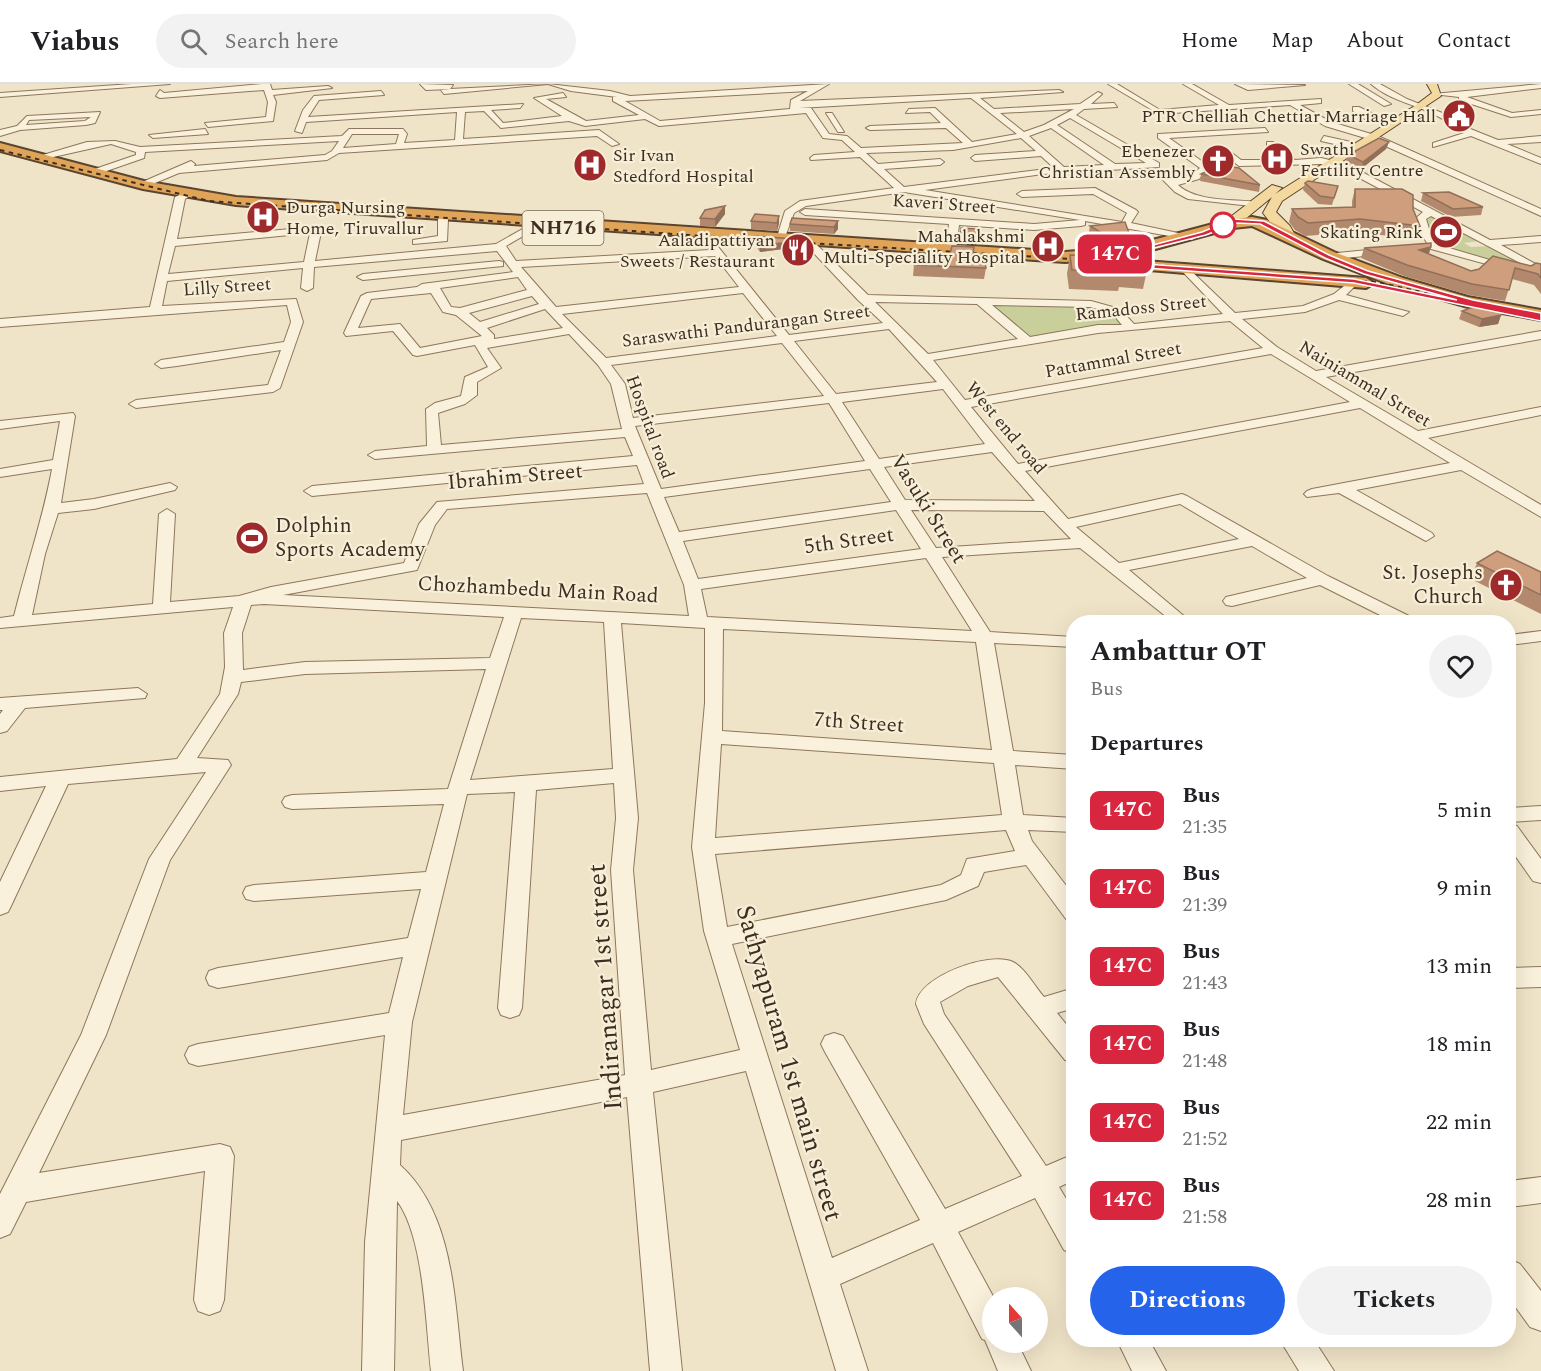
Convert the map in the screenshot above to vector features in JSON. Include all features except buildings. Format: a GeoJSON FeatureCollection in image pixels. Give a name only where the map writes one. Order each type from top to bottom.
{"type":"FeatureCollection","features":[{"type":"Feature","properties":{"kind":"highway","name":"NH716"},"geometry":{"type":"LineString","coordinates":[[0,147],[184,196],[707,236],[780,238],[1132,265],[1357,276],[1541,317]]}},
{"type":"Feature","properties":{"kind":"highway","name":"NH716"},"geometry":{"type":"LineString","coordinates":[[0,151],[184,196],[283,208],[533,226],[1065,257],[1109,255],[1192,237],[1234,221],[1262,222],[1357,276]]}},
{"type":"Feature","properties":{"kind":"highway"},"geometry":{"type":"LineString","coordinates":[[1109,255],[1107,258],[1110,260],[1132,265]]}},
{"type":"Feature","properties":{"kind":"main road"},"geometry":{"type":"LineString","coordinates":[[1234,221],[1277,187],[1413,107],[1429,95],[1424,84]]}},
{"type":"Feature","properties":{"kind":"main road"},"geometry":{"type":"LineString","coordinates":[[1289,237],[1285,229],[1269,213],[1269,208],[1284,193],[1375,138],[1434,89]]}},
{"type":"Feature","properties":{"kind":"street"},"geometry":{"type":"LineString","coordinates":[[0,95],[166,84]]}},
{"type":"Feature","properties":{"kind":"street"},"geometry":{"type":"LineString","coordinates":[[160,92],[160,96],[213,91],[375,84]]}},
{"type":"Feature","properties":{"kind":"street"},"geometry":{"type":"LineString","coordinates":[[424,84],[426,88],[447,89],[544,84]]}},
{"type":"Feature","properties":{"kind":"street"},"geometry":{"type":"LineString","coordinates":[[552,84],[629,98],[816,87],[825,84]]}},
{"type":"Feature","properties":{"kind":"street"},"geometry":{"type":"LineString","coordinates":[[614,84],[620,89],[616,102],[659,124],[916,92],[957,90]]}},
{"type":"Feature","properties":{"kind":"street"},"geometry":{"type":"LineString","coordinates":[[699,84],[723,106]]}},
{"type":"Feature","properties":{"kind":"street"},"geometry":{"type":"LineString","coordinates":[[1112,84],[1159,112],[1318,101],[1295,85],[1248,88],[1239,84]]}},
{"type":"Feature","properties":{"kind":"street"},"geometry":{"type":"LineString","coordinates":[[1161,136],[1265,130],[1187,84]]}},
{"type":"Feature","properties":{"kind":"street"},"geometry":{"type":"LineString","coordinates":[[1353,84],[1390,106],[1413,107]]}},
{"type":"Feature","properties":{"kind":"street"},"geometry":{"type":"LineString","coordinates":[[1375,84],[1413,107],[1541,161]]}},
{"type":"Feature","properties":{"kind":"street"},"geometry":{"type":"LineString","coordinates":[[710,92],[742,86]]}},
{"type":"Feature","properties":{"kind":"street"},"geometry":{"type":"LineString","coordinates":[[1456,96],[1541,86]]}},
{"type":"Feature","properties":{"kind":"street"},"geometry":{"type":"LineString","coordinates":[[795,106],[816,87]]}},
{"type":"Feature","properties":{"kind":"street"},"geometry":{"type":"LineString","coordinates":[[95,172],[137,159],[151,138],[270,119],[272,110],[267,88]]}},
{"type":"Feature","properties":{"kind":"street"},"geometry":{"type":"LineString","coordinates":[[1434,89],[1511,115]]}},
{"type":"Feature","properties":{"kind":"street"},"geometry":{"type":"LineString","coordinates":[[502,103],[585,91]]}},
{"type":"Feature","properties":{"kind":"street"},"geometry":{"type":"LineString","coordinates":[[916,92],[974,96],[1059,92]]}},
{"type":"Feature","properties":{"kind":"street"},"geometry":{"type":"LineString","coordinates":[[293,141],[307,110],[317,98],[381,93]]}},
{"type":"Feature","properties":{"kind":"street"},"geometry":{"type":"LineString","coordinates":[[1305,93],[1322,93]]}},
{"type":"Feature","properties":{"kind":"street"},"geometry":{"type":"LineString","coordinates":[[1487,93],[1504,99]]}},
{"type":"Feature","properties":{"kind":"street"},"geometry":{"type":"LineString","coordinates":[[814,158],[999,142],[1020,132],[1051,125],[1086,106],[1098,94]]}},
{"type":"Feature","properties":{"kind":"street"},"geometry":{"type":"LineString","coordinates":[[974,96],[1020,132],[1061,169]]}},
{"type":"Feature","properties":{"kind":"street"},"geometry":{"type":"LineString","coordinates":[[629,98],[670,122]]}},
{"type":"Feature","properties":{"kind":"street"},"geometry":{"type":"LineString","coordinates":[[538,99],[566,116],[585,124],[646,117]]}},
{"type":"Feature","properties":{"kind":"street"},"geometry":{"type":"LineString","coordinates":[[1163,100],[1178,110]]}},
{"type":"Feature","properties":{"kind":"street"},"geometry":{"type":"LineString","coordinates":[[307,110],[453,101]]}},
{"type":"Feature","properties":{"kind":"street"},"geometry":{"type":"LineString","coordinates":[[1290,102],[1328,124],[1375,138],[1541,213]]}},
{"type":"Feature","properties":{"kind":"street"},"geometry":{"type":"LineString","coordinates":[[768,104],[795,106],[810,113],[846,114]]}},
{"type":"Feature","properties":{"kind":"street"},"geometry":{"type":"LineString","coordinates":[[992,111],[1114,105]]}},
{"type":"Feature","properties":{"kind":"street"},"geometry":{"type":"LineString","coordinates":[[1522,105],[1541,112]]}},
{"type":"Feature","properties":{"kind":"street"},"geometry":{"type":"LineString","coordinates":[[304,120],[461,112],[520,106]]}},
{"type":"Feature","properties":{"kind":"street"},"geometry":{"type":"LineString","coordinates":[[1356,109],[1368,117],[1386,122]]}},
{"type":"Feature","properties":{"kind":"street"},"geometry":{"type":"LineString","coordinates":[[487,110],[501,126],[584,111]]}},
{"type":"Feature","properties":{"kind":"street"},"geometry":{"type":"LineString","coordinates":[[900,111],[932,110],[970,145]]}},
{"type":"Feature","properties":{"kind":"street"},"geometry":{"type":"LineString","coordinates":[[0,133],[20,128],[90,122],[98,112],[9,120]]}},
{"type":"Feature","properties":{"kind":"street"},"geometry":{"type":"LineString","coordinates":[[459,142],[461,112]]}},
{"type":"Feature","properties":{"kind":"street"},"geometry":{"type":"LineString","coordinates":[[1482,117],[1541,112]]}},
{"type":"Feature","properties":{"kind":"street"},"geometry":{"type":"LineString","coordinates":[[810,113],[826,136],[842,134],[855,138]]}},
{"type":"Feature","properties":{"kind":"street"},"geometry":{"type":"LineString","coordinates":[[199,146],[213,114]]}},
{"type":"Feature","properties":{"kind":"street"},"geometry":{"type":"LineString","coordinates":[[829,115],[842,134],[860,153],[901,189],[1011,205],[1192,237]]}},
{"type":"Feature","properties":{"kind":"street"},"geometry":{"type":"LineString","coordinates":[[780,238],[790,211],[803,203],[1061,169],[1156,165],[1070,115]]}},
{"type":"Feature","properties":{"kind":"street"},"geometry":{"type":"LineString","coordinates":[[20,128],[27,118]]}},
{"type":"Feature","properties":{"kind":"street"},"geometry":{"type":"LineString","coordinates":[[179,170],[333,155],[356,118]]}},
{"type":"Feature","properties":{"kind":"street"},"geometry":{"type":"LineString","coordinates":[[495,121],[527,118]]}},
{"type":"Feature","properties":{"kind":"street"},"geometry":{"type":"LineString","coordinates":[[59,137],[68,125]]}},
{"type":"Feature","properties":{"kind":"street"},"geometry":{"type":"LineString","coordinates":[[870,128],[949,125]]}},
{"type":"Feature","properties":{"kind":"street"},"geometry":{"type":"LineString","coordinates":[[1051,125],[1113,168]]}},
{"type":"Feature","properties":{"kind":"street"},"geometry":{"type":"LineString","coordinates":[[1091,128],[1113,126]]}},
{"type":"Feature","properties":{"kind":"street"},"geometry":{"type":"LineString","coordinates":[[1151,130],[1205,167],[1198,176],[1190,180],[1172,183]]}},
{"type":"Feature","properties":{"kind":"street"},"geometry":{"type":"LineString","coordinates":[[40,157],[87,145],[111,144],[142,150],[293,141],[400,131],[403,134],[399,147]]}},
{"type":"Feature","properties":{"kind":"street"},"geometry":{"type":"LineString","coordinates":[[336,151],[598,133],[612,142],[587,143]]}},
{"type":"Feature","properties":{"kind":"street"},"geometry":{"type":"LineString","coordinates":[[1436,145],[1471,133]]}},
{"type":"Feature","properties":{"kind":"street"},"geometry":{"type":"LineString","coordinates":[[866,137],[900,135]]}},
{"type":"Feature","properties":{"kind":"street"},"geometry":{"type":"LineString","coordinates":[[1324,139],[1348,144]]}},
{"type":"Feature","properties":{"kind":"street"},"geometry":{"type":"LineString","coordinates":[[1496,142],[1541,139]]}},
{"type":"Feature","properties":{"kind":"street"},"geometry":{"type":"LineString","coordinates":[[144,185],[249,143]]}},
{"type":"Feature","properties":{"kind":"street"},"geometry":{"type":"LineString","coordinates":[[1270,144],[1293,163]]}},
{"type":"Feature","properties":{"kind":"street"},"geometry":{"type":"LineString","coordinates":[[1220,148],[1239,163],[1319,162],[1344,166],[1541,273]]}},
{"type":"Feature","properties":{"kind":"street"},"geometry":{"type":"LineString","coordinates":[[975,158],[1044,153]]}},
{"type":"Feature","properties":{"kind":"street"},"geometry":{"type":"LineString","coordinates":[[1425,160],[1451,159]]}},
{"type":"Feature","properties":{"kind":"street"},"geometry":{"type":"LineString","coordinates":[[874,167],[940,162]]}},
{"type":"Feature","properties":{"kind":"street"},"geometry":{"type":"LineString","coordinates":[[1141,167],[1162,175],[1178,190],[1191,196],[1257,205]]}},
{"type":"Feature","properties":{"kind":"street"},"geometry":{"type":"LineString","coordinates":[[1011,205],[1043,171]]}},
{"type":"Feature","properties":{"kind":"street"},"geometry":{"type":"LineString","coordinates":[[940,194],[947,183]]}},
{"type":"Feature","properties":{"kind":"street"},"geometry":{"type":"LineString","coordinates":[[1022,194],[1087,190],[1102,193],[1133,212],[1125,225]]}},
{"type":"Feature","properties":{"kind":"street"},"geometry":{"type":"LineString","coordinates":[[0,323],[155,310],[170,243],[184,196]]}},
{"type":"Feature","properties":{"kind":"street","name":"Kaveri Street"},"geometry":{"type":"LineString","coordinates":[[790,211],[1048,227],[1095,219]]}},
{"type":"Feature","properties":{"kind":"street"},"geometry":{"type":"LineString","coordinates":[[1430,212],[1421,218],[1430,248],[1541,273]]}},
{"type":"Feature","properties":{"kind":"street"},"geometry":{"type":"LineString","coordinates":[[404,244],[443,239],[443,219]]}},
{"type":"Feature","properties":{"kind":"street"},"geometry":{"type":"LineString","coordinates":[[951,249],[955,221]]}},
{"type":"Feature","properties":{"kind":"street"},"geometry":{"type":"LineString","coordinates":[[161,279],[501,247],[533,226]]}},
{"type":"Feature","properties":{"kind":"street"},"geometry":{"type":"LineString","coordinates":[[170,243],[314,230],[316,232],[310,252],[307,288]]}},
{"type":"Feature","properties":{"kind":"street","name":"Vasuki Street"},"geometry":{"type":"LineString","coordinates":[[707,236],[832,397],[929,553],[984,636],[1014,822],[1026,850],[1066,902]]}},
{"type":"Feature","properties":{"kind":"street"},"geometry":{"type":"LineString","coordinates":[[1489,243],[1541,239]]}},
{"type":"Feature","properties":{"kind":"street","name":"West end road"},"geometry":{"type":"LineString","coordinates":[[813,242],[862,298],[894,325],[925,358],[995,447],[1064,524],[1084,543],[1175,615]]}},
{"type":"Feature","properties":{"kind":"street","name":"Hospital road"},"geometry":{"type":"LineString","coordinates":[[501,247],[528,294],[572,330],[603,362],[618,384],[630,427],[653,491],[707,621]]}},
{"type":"Feature","properties":{"kind":"street"},"geometry":{"type":"LineString","coordinates":[[1327,257],[1403,250]]}},
{"type":"Feature","properties":{"kind":"street"},"geometry":{"type":"LineString","coordinates":[[310,252],[322,251]]}},
{"type":"Feature","properties":{"kind":"street"},"geometry":{"type":"LineString","coordinates":[[363,277],[719,253]]}},
{"type":"Feature","properties":{"kind":"street"},"geometry":{"type":"LineString","coordinates":[[365,292],[514,267]]}},
{"type":"Feature","properties":{"kind":"street","name":"Nainiammal Street"},"geometry":{"type":"LineString","coordinates":[[1185,268],[1231,316],[1273,350],[1463,465],[1538,507]]}},
{"type":"Feature","properties":{"kind":"street","name":"Ramadoss Street"},"geometry":{"type":"LineString","coordinates":[[925,358],[1098,329],[1131,328],[1305,309],[1338,296],[1357,276]]}},
{"type":"Feature","properties":{"kind":"street"},"geometry":{"type":"LineString","coordinates":[[460,312],[488,335],[488,339],[417,352],[396,327],[350,333],[368,296],[435,289],[447,310],[460,312],[528,294]]}},
{"type":"Feature","properties":{"kind":"street"},"geometry":{"type":"LineString","coordinates":[[478,327],[545,308],[747,289]]}},
{"type":"Feature","properties":{"kind":"street"},"geometry":{"type":"LineString","coordinates":[[1338,296],[1403,312]]}},
{"type":"Feature","properties":{"kind":"street"},"geometry":{"type":"LineString","coordinates":[[862,298],[1104,306],[1116,311],[1131,328]]}},
{"type":"Feature","properties":{"kind":"street","name":"Lilly Street"},"geometry":{"type":"LineString","coordinates":[[136,404],[273,388],[297,322],[292,301],[155,310]]}},
{"type":"Feature","properties":{"kind":"street"},"geometry":{"type":"LineString","coordinates":[[980,301],[1028,341]]}},
{"type":"Feature","properties":{"kind":"street","name":"Saraswathi Pandurangan Street"},"geometry":{"type":"LineString","coordinates":[[603,362],[894,325]]}},
{"type":"Feature","properties":{"kind":"street"},"geometry":{"type":"LineString","coordinates":[[434,450],[431,412],[439,406],[463,402],[470,395],[470,380],[495,367],[481,350],[481,345],[572,330]]}},
{"type":"Feature","properties":{"kind":"street"},"geometry":{"type":"LineString","coordinates":[[1313,375],[1539,336]]}},
{"type":"Feature","properties":{"kind":"street"},"geometry":{"type":"LineString","coordinates":[[160,364],[198,361],[253,348],[288,345]]}},
{"type":"Feature","properties":{"kind":"street","name":"Pattammal Street"},"geometry":{"type":"LineString","coordinates":[[961,405],[1273,350]]}},
{"type":"Feature","properties":{"kind":"street"},"geometry":{"type":"LineString","coordinates":[[375,455],[630,427],[832,397],[947,385]]}},
{"type":"Feature","properties":{"kind":"street"},"geometry":{"type":"LineString","coordinates":[[1014,469],[1362,404]]}},
{"type":"Feature","properties":{"kind":"street"},"geometry":{"type":"LineString","coordinates":[[1416,436],[1541,411]]}},
{"type":"Feature","properties":{"kind":"street"},"geometry":{"type":"LineString","coordinates":[[0,425],[68,416],[52,509],[37,554],[22,621]]}},
{"type":"Feature","properties":{"kind":"street"},"geometry":{"type":"LineString","coordinates":[[653,491],[995,447]]}},
{"type":"Feature","properties":{"kind":"street"},"geometry":{"type":"LineString","coordinates":[[312,491],[642,460]]}},
{"type":"Feature","properties":{"kind":"street"},"geometry":{"type":"LineString","coordinates":[[0,473],[60,463]]}},
{"type":"Feature","properties":{"kind":"street"},"geometry":{"type":"LineString","coordinates":[[1312,494],[1463,465]]}},
{"type":"Feature","properties":{"kind":"street"},"geometry":{"type":"LineString","coordinates":[[52,509],[94,504],[170,487]]}},
{"type":"Feature","properties":{"kind":"street"},"geometry":{"type":"LineString","coordinates":[[1341,488],[1426,536]]}},
{"type":"Feature","properties":{"kind":"street","name":"Ibrahim Street"},"geometry":{"type":"LineString","coordinates":[[244,600],[271,592],[411,567],[427,524],[442,505],[653,491]]}},
{"type":"Feature","properties":{"kind":"street"},"geometry":{"type":"LineString","coordinates":[[1064,524],[1129,513],[1182,500],[1322,580],[1393,615]]}},
{"type":"Feature","properties":{"kind":"street"},"geometry":{"type":"LineString","coordinates":[[673,538],[900,505],[1047,506]]}},
{"type":"Feature","properties":{"kind":"street"},"geometry":{"type":"LineString","coordinates":[[161,608],[167,514]]}},
{"type":"Feature","properties":{"kind":"street"},"geometry":{"type":"LineString","coordinates":[[1116,568],[1253,541]]}},
{"type":"Feature","properties":{"kind":"street","name":"5th Street"},"geometry":{"type":"LineString","coordinates":[[692,585],[929,553],[1084,543]]}},
{"type":"Feature","properties":{"kind":"street"},"geometry":{"type":"LineString","coordinates":[[1232,601],[1322,580]]}},
{"type":"Feature","properties":{"kind":"street","name":"Chozhambedu Main Road"},"geometry":{"type":"LineString","coordinates":[[0,623],[264,599],[1066,641]]}},
{"type":"Feature","properties":{"kind":"street"},"geometry":{"type":"LineString","coordinates":[[183,765],[229,694],[232,677],[233,633],[244,600]]}},
{"type":"Feature","properties":{"kind":"street"},"geometry":{"type":"LineString","coordinates":[[373,1370],[388,1130],[399,1022],[457,792],[514,612]]}},
{"type":"Feature","properties":{"kind":"street","name":"Indiranagar 1st street"},"geometry":{"type":"LineString","coordinates":[[612,616],[627,818],[622,870],[666,1371]]}},
{"type":"Feature","properties":{"kind":"street","name":"Sathyapuram 1st main street"},"geometry":{"type":"LineString","coordinates":[[707,621],[713,737],[703,848],[719,939],[852,1371]]}},
{"type":"Feature","properties":{"kind":"street"},"geometry":{"type":"LineString","coordinates":[[1516,639],[1541,636]]}},
{"type":"Feature","properties":{"kind":"street"},"geometry":{"type":"LineString","coordinates":[[232,677],[305,668],[497,663]]}},
{"type":"Feature","properties":{"kind":"street"},"geometry":{"type":"LineString","coordinates":[[0,727],[9,704],[138,694]]}},
{"type":"Feature","properties":{"kind":"street","name":"7th Street"},"geometry":{"type":"LineString","coordinates":[[713,737],[1066,762]]}},
{"type":"Feature","properties":{"kind":"street"},"geometry":{"type":"LineString","coordinates":[[0,784],[183,765],[221,765],[160,860],[93,1035],[0,1224]]}},
{"type":"Feature","properties":{"kind":"street"},"geometry":{"type":"LineString","coordinates":[[292,802],[457,792],[625,775]]}},
{"type":"Feature","properties":{"kind":"street"},"geometry":{"type":"LineString","coordinates":[[0,906],[60,778]]}},
{"type":"Feature","properties":{"kind":"street"},"geometry":{"type":"LineString","coordinates":[[510,1008],[526,784]]}},
{"type":"Feature","properties":{"kind":"street"},"geometry":{"type":"LineString","coordinates":[[1516,815],[1541,813]]}},
{"type":"Feature","properties":{"kind":"street"},"geometry":{"type":"LineString","coordinates":[[703,848],[1014,822],[1066,825]]}},
{"type":"Feature","properties":{"kind":"street"},"geometry":{"type":"LineString","coordinates":[[1516,841],[1541,875]]}},
{"type":"Feature","properties":{"kind":"street"},"geometry":{"type":"LineString","coordinates":[[719,939],[926,898],[961,887],[970,880],[975,865],[1026,850]]}},
{"type":"Feature","properties":{"kind":"street"},"geometry":{"type":"LineString","coordinates":[[254,893],[434,880]]}},
{"type":"Feature","properties":{"kind":"street"},"geometry":{"type":"LineString","coordinates":[[218,978],[417,946]]}},
{"type":"Feature","properties":{"kind":"street"},"geometry":{"type":"LineString","coordinates":[[1066,1043],[1012,975],[1007,970],[997,967],[942,986],[930,994],[927,1002],[943,1033],[1041,1182],[1066,1226]]}},
{"type":"Feature","properties":{"kind":"street"},"geometry":{"type":"LineString","coordinates":[[1516,978],[1541,977]]}},
{"type":"Feature","properties":{"kind":"street"},"geometry":{"type":"LineString","coordinates":[[1037,1009],[1066,1000]]}},
{"type":"Feature","properties":{"kind":"street"},"geometry":{"type":"LineString","coordinates":[[198,1055],[399,1022]]}},
{"type":"Feature","properties":{"kind":"street"},"geometry":{"type":"LineString","coordinates":[[834,1044],[960,1263],[982,1306]]}},
{"type":"Feature","properties":{"kind":"street"},"geometry":{"type":"LineString","coordinates":[[388,1130],[639,1084],[755,1058]]}},
{"type":"Feature","properties":{"kind":"street"},"geometry":{"type":"LineString","coordinates":[[16,1190],[220,1156],[209,1300]]}},
{"type":"Feature","properties":{"kind":"street"},"geometry":{"type":"LineString","coordinates":[[822,1277],[1066,1171]]}},
{"type":"Feature","properties":{"kind":"street"},"geometry":{"type":"LineString","coordinates":[[386,1172],[413,1200],[419,1215],[434,1270],[447,1371]]}},
{"type":"Feature","properties":{"kind":"street"},"geometry":{"type":"LineString","coordinates":[[1516,1193],[1541,1190]]}},
{"type":"Feature","properties":{"kind":"street"},"geometry":{"type":"LineString","coordinates":[[1516,1283],[1541,1316]]}},
{"type":"Feature","properties":{"kind":"street"},"geometry":{"type":"LineString","coordinates":[[1136,1347],[1150,1371]]}},
{"type":"Feature","properties":{"kind":"street"},"geometry":{"type":"LineString","coordinates":[[1300,1347],[1318,1371]]}},
{"type":"Feature","properties":{"kind":"street"},"geometry":{"type":"LineString","coordinates":[[1006,1353],[1015,1371]]}},
{"type":"Feature","properties":{"kind":"green space"},"geometry":{"type":"Polygon","coordinates":[[[1433,215],[1480,241],[1464,243],[1471,247],[1490,246],[1541,274],[1441,248],[1427,232],[1423,218],[1433,215]]]}},
{"type":"Feature","properties":{"kind":"green space"},"geometry":{"type":"Polygon","coordinates":[[[985,302],[1086,304],[1113,311],[1127,327],[1029,339],[985,302]]]}},
{"type":"Feature","properties":{"kind":"railway"},"geometry":{"type":"LineString","coordinates":[[0,150],[209,201],[772,241]]}},
{"type":"Feature","properties":{"kind":"railway"},"geometry":{"type":"LineString","coordinates":[[793,242],[1087,260]]}},
{"type":"Feature","properties":{"kind":"railway"},"geometry":{"type":"LineString","coordinates":[[1129,263],[1376,282],[1541,318]]}},
{"type":"Feature","properties":{"kind":"bus line","name":"147C"},"geometry":{"type":"LineString","coordinates":[[1541,315],[1472,302],[1366,273],[1327,257],[1262,222],[1234,221],[1204,233],[1109,255],[1107,258],[1132,265],[1354,281],[1409,290],[1541,319]]}},
{"type":"Feature","properties":{"kind":"place","name":"PTR Chelliah Chettiar Marriage Hall"},"geometry":{"type":"Point","coordinates":[1459,116]}},
{"type":"Feature","properties":{"kind":"place","name":"Swathi Fertility Centre"},"geometry":{"type":"Point","coordinates":[1277,159]}},
{"type":"Feature","properties":{"kind":"place","name":"Ebenezer Christian Assembly"},"geometry":{"type":"Point","coordinates":[1218,161]}},
{"type":"Feature","properties":{"kind":"place","name":"Sir Ivan Stedford Hospital"},"geometry":{"type":"Point","coordinates":[590,165]}},
{"type":"Feature","properties":{"kind":"place","name":"Durga Nursing Home, Tiruvallur"},"geometry":{"type":"Point","coordinates":[263,217]}},
{"type":"Feature","properties":{"kind":"place","name":"Skating Rink"},"geometry":{"type":"Point","coordinates":[1446,232]}},
{"type":"Feature","properties":{"kind":"place","name":"Mahalakshmi Multi-Speciality Hospital"},"geometry":{"type":"Point","coordinates":[1048,246]}},
{"type":"Feature","properties":{"kind":"place","name":"Aaladipattiyan Sweets / Restaurant"},"geometry":{"type":"Point","coordinates":[798,250]}},
{"type":"Feature","properties":{"kind":"place","name":"Dolphin Sports Academy"},"geometry":{"type":"Point","coordinates":[252,538]}},
{"type":"Feature","properties":{"kind":"place","name":"St. Josephs Church"},"geometry":{"type":"Point","coordinates":[1506,585]}}]}
